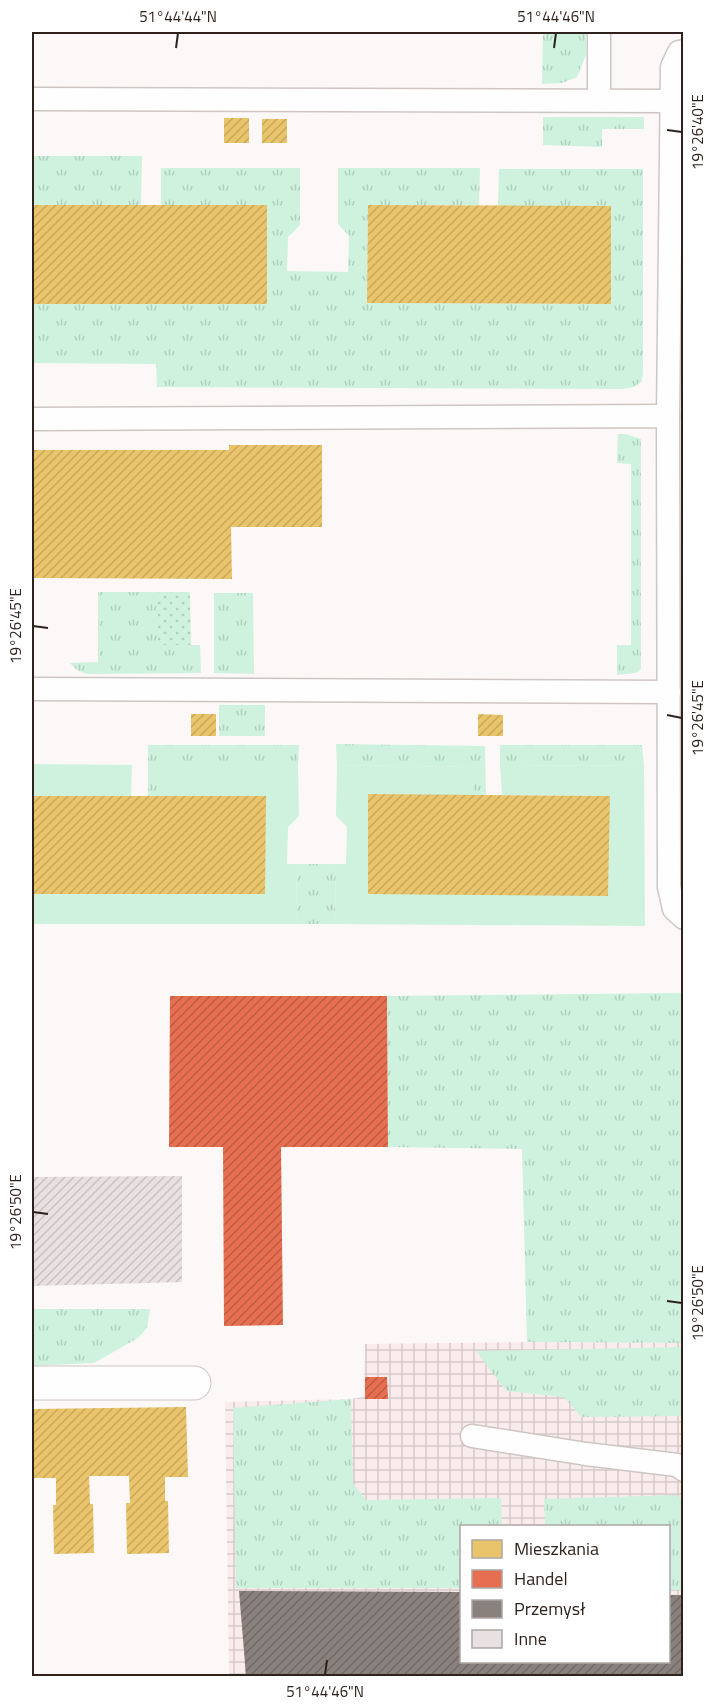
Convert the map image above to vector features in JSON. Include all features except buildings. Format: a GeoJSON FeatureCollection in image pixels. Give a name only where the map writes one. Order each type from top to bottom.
{"type":"FeatureCollection","features":[{"type":"Feature","properties":{"kind":"street"},"geometry":{"type":"LineString","coordinates":[[32,1383],[194,1383]]}},
{"type":"Feature","properties":{"kind":"lane"},"geometry":{"type":"LineString","coordinates":[[599,32],[599,100]]}},
{"type":"Feature","properties":{"kind":"lane"},"geometry":{"type":"LineString","coordinates":[[684,51],[679,52],[672,67],[670,101],[676,358],[668,416],[669,887],[674,909],[684,918]]}},
{"type":"Feature","properties":{"kind":"lane"},"geometry":{"type":"LineString","coordinates":[[32,99],[670,101]]}},
{"type":"Feature","properties":{"kind":"lane"},"geometry":{"type":"LineString","coordinates":[[32,420],[668,416]]}},
{"type":"Feature","properties":{"kind":"lane"},"geometry":{"type":"LineString","coordinates":[[32,689],[669,692]]}},
{"type":"Feature","properties":{"kind":"lane"},"geometry":{"type":"LineString","coordinates":[[472,1436],[586,1454],[677,1465],[684,1470]]}},
{"type":"Feature","properties":{"kind":"shaded area"},"geometry":{"type":"Polygon","coordinates":[[[683,1343],[683,1676],[229,1676],[225,1402],[364,1397],[365,1344],[683,1343]]]}},
{"type":"Feature","properties":{"kind":"green space"},"geometry":{"type":"Polygon","coordinates":[[[543,32],[586,32],[586,55],[577,77],[562,83],[542,84],[543,32]]]}},
{"type":"Feature","properties":{"kind":"green space"},"geometry":{"type":"Polygon","coordinates":[[[543,117],[644,117],[644,129],[602,129],[602,147],[543,145],[543,117]]]}},
{"type":"Feature","properties":{"kind":"green space"},"geometry":{"type":"Polygon","coordinates":[[[32,156],[142,156],[141,205],[32,205],[32,156]]]}},
{"type":"Feature","properties":{"kind":"green space"},"geometry":{"type":"Polygon","coordinates":[[[161,168],[300,168],[300,225],[288,237],[287,271],[348,272],[349,236],[338,224],[338,168],[480,168],[479,205],[368,205],[367,303],[610,304],[611,206],[498,206],[499,169],[643,169],[643,374],[641,382],[634,387],[622,389],[157,387],[156,364],[32,363],[32,304],[267,304],[267,205],[161,205],[161,168]]]}},
{"type":"Feature","properties":{"kind":"green space"},"geometry":{"type":"Polygon","coordinates":[[[618,434],[641,439],[641,669],[636,673],[617,675],[617,645],[631,645],[631,464],[617,463],[618,434]]]}},
{"type":"Feature","properties":{"kind":"green space"},"geometry":{"type":"Polygon","coordinates":[[[98,592],[158,592],[158,645],[200,645],[201,673],[88,674],[76,669],[70,663],[98,662],[98,592]]]}},
{"type":"Feature","properties":{"kind":"green space"},"geometry":{"type":"Polygon","coordinates":[[[158,592],[190,592],[191,645],[158,645],[158,592]]]}},
{"type":"Feature","properties":{"kind":"green space"},"geometry":{"type":"Polygon","coordinates":[[[214,593],[253,593],[254,674],[214,673],[214,593]]]}},
{"type":"Feature","properties":{"kind":"green space"},"geometry":{"type":"Polygon","coordinates":[[[219,705],[265,705],[265,736],[219,736],[219,705]]]}},
{"type":"Feature","properties":{"kind":"green space"},"geometry":{"type":"Polygon","coordinates":[[[336,744],[485,746],[486,795],[474,795],[474,767],[337,765],[336,744]]]}},
{"type":"Feature","properties":{"kind":"green space"},"geometry":{"type":"Polygon","coordinates":[[[148,745],[299,745],[298,766],[159,766],[158,796],[148,796],[148,745]]]}},
{"type":"Feature","properties":{"kind":"green space"},"geometry":{"type":"Polygon","coordinates":[[[500,745],[642,745],[644,766],[500,765],[500,745]]]}},
{"type":"Feature","properties":{"kind":"green space"},"geometry":{"type":"Polygon","coordinates":[[[32,764],[132,765],[131,796],[32,796],[32,764]]]}},
{"type":"Feature","properties":{"kind":"green space"},"geometry":{"type":"Polygon","coordinates":[[[337,765],[474,767],[474,795],[608,896],[609,796],[502,795],[500,765],[644,766],[645,926],[335,924],[336,864],[346,864],[347,827],[336,816],[337,765]]]}},
{"type":"Feature","properties":{"kind":"green space"},"geometry":{"type":"Polygon","coordinates":[[[158,766],[298,766],[299,816],[288,827],[287,864],[297,864],[296,924],[32,924],[32,894],[265,894],[265,797],[158,796],[158,766]]]}},
{"type":"Feature","properties":{"kind":"green space"},"geometry":{"type":"Polygon","coordinates":[[[297,864],[336,864],[335,924],[296,924],[297,864]]]}},
{"type":"Feature","properties":{"kind":"green space"},"geometry":{"type":"Polygon","coordinates":[[[683,993],[683,1343],[527,1342],[522,1149],[388,1147],[387,996],[683,993]]]}},
{"type":"Feature","properties":{"kind":"green space"},"geometry":{"type":"Polygon","coordinates":[[[32,1309],[150,1309],[147,1328],[138,1338],[94,1363],[32,1366],[32,1309]]]}},
{"type":"Feature","properties":{"kind":"green space"},"geometry":{"type":"Polygon","coordinates":[[[683,1347],[683,1416],[581,1417],[564,1397],[506,1391],[476,1351],[683,1347]]]}},
{"type":"Feature","properties":{"kind":"green space"},"geometry":{"type":"Polygon","coordinates":[[[351,1399],[353,1483],[366,1500],[501,1498],[502,1525],[460,1525],[460,1588],[236,1588],[233,1408],[351,1399]]]}},
{"type":"Feature","properties":{"kind":"green space"},"geometry":{"type":"Polygon","coordinates":[[[675,1495],[683,1499],[683,1590],[670,1590],[670,1525],[545,1525],[544,1499],[675,1495]]]}}]}
